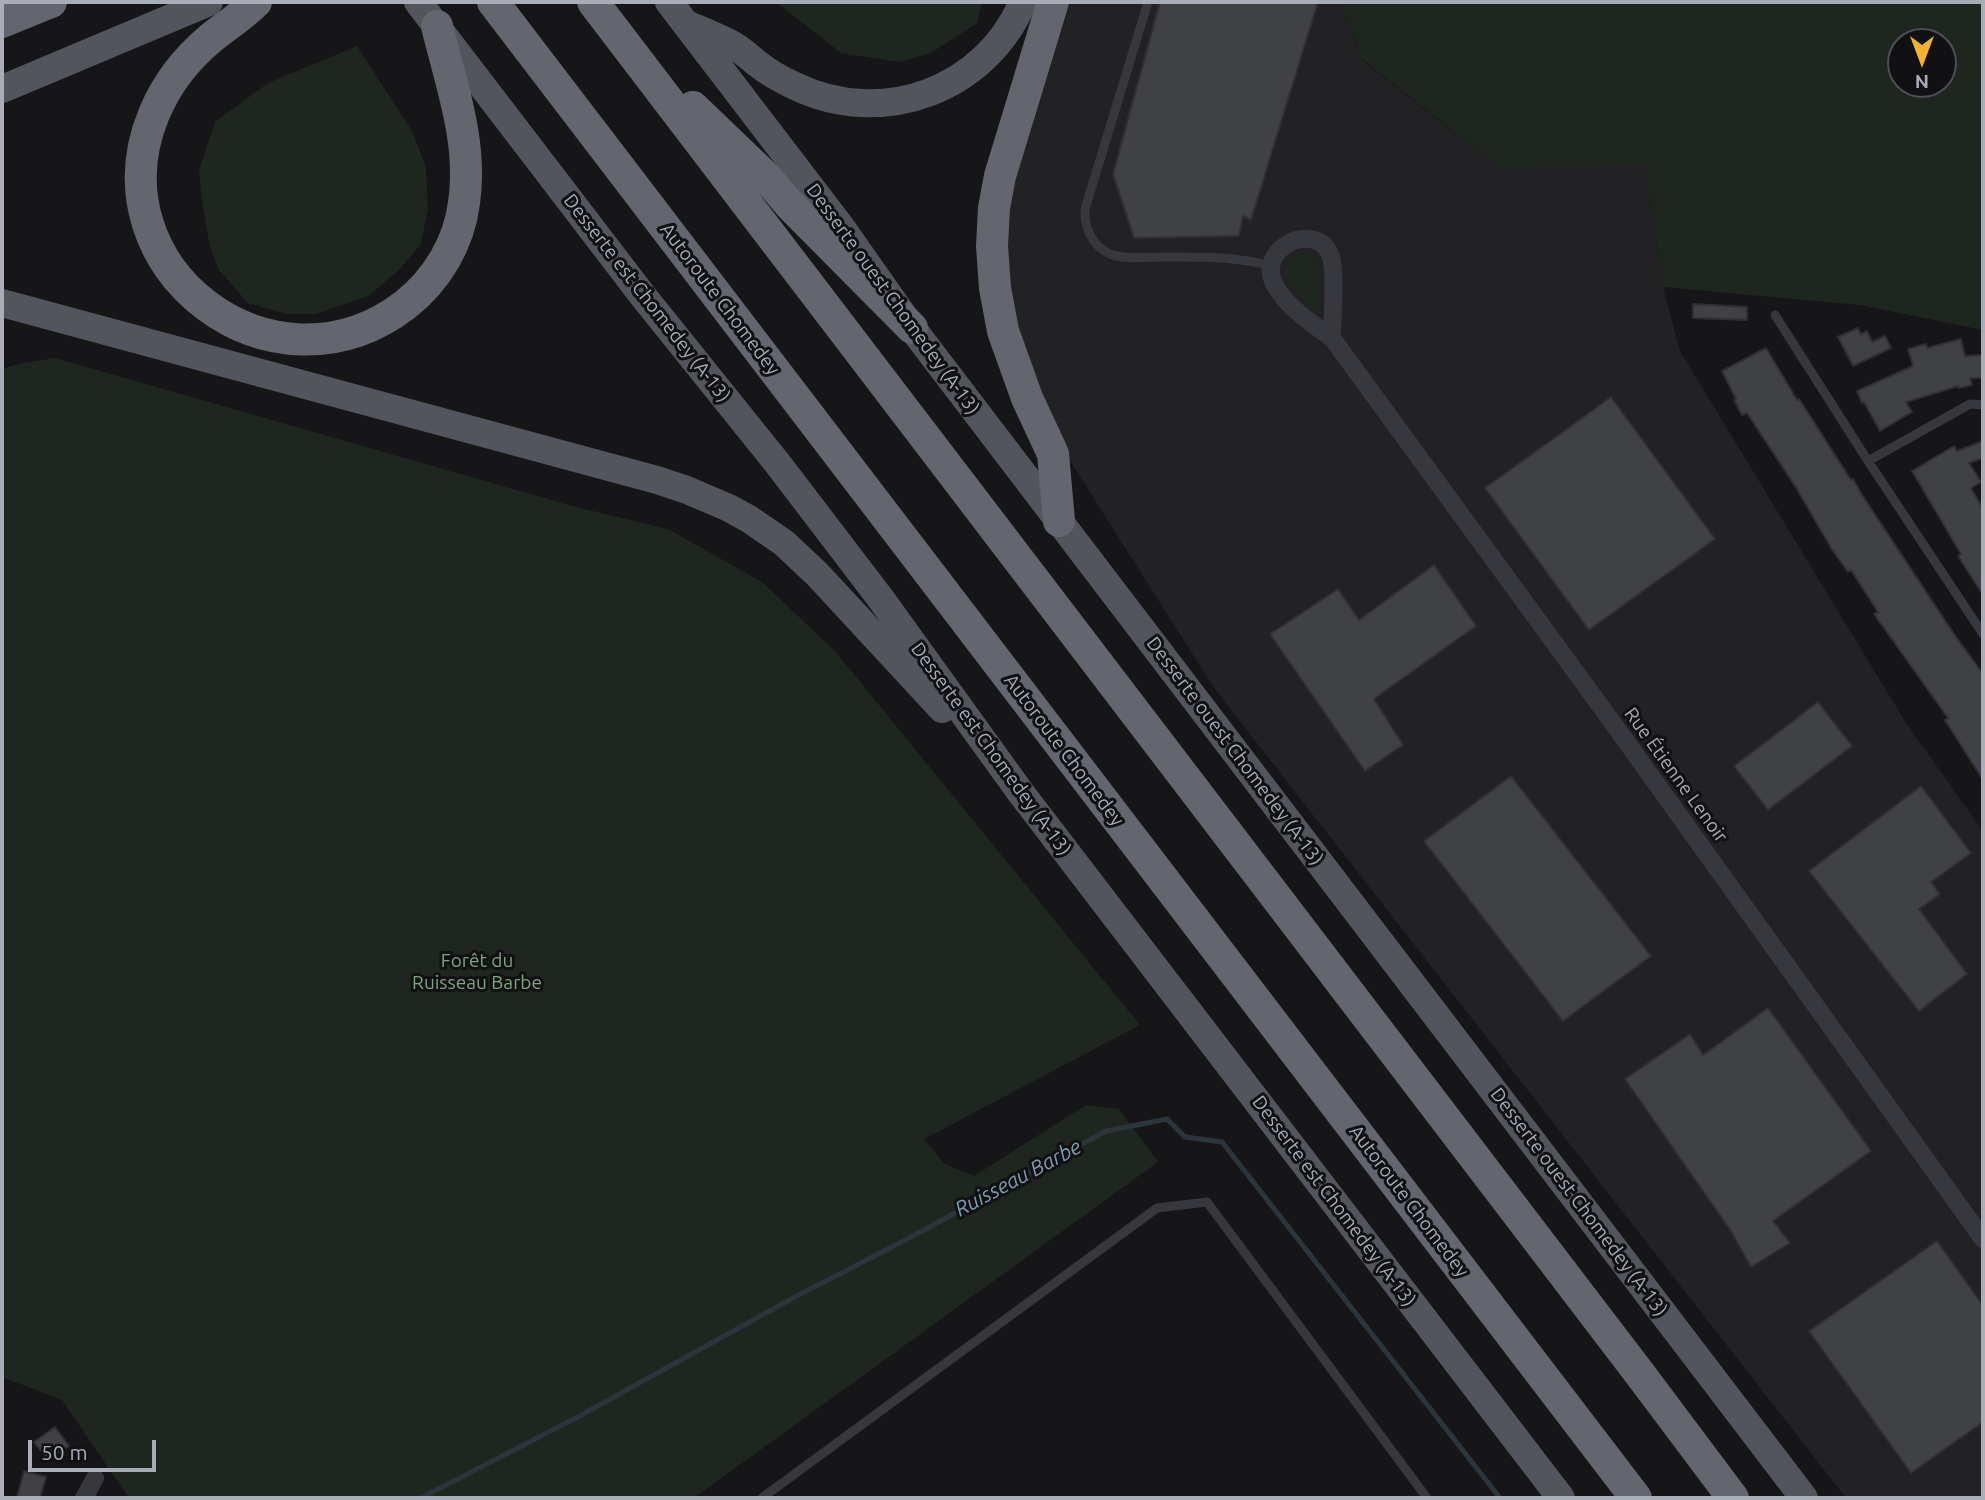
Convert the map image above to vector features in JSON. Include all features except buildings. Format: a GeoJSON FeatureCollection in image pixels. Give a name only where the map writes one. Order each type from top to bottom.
{"type":"FeatureCollection","features":[{"type":"Feature","properties":{"kind":"highway"},"geometry":{"type":"LineString","coordinates":[[2,22],[51,2]]}},
{"type":"Feature","properties":{"kind":"highway"},"geometry":{"type":"LineString","coordinates":[[256,2],[195,54],[181,69],[162,98],[146,141],[142,190],[148,223],[159,252],[190,293],[235,324],[266,335],[306,340],[361,330],[395,313],[423,289],[446,258],[455,239],[464,202],[465,146],[461,120],[428,14]]}},
{"type":"Feature","properties":{"kind":"highway","name":"Autoroute Chomedey"},"geometry":{"type":"LineString","coordinates":[[493,2],[1636,1498]]}},
{"type":"Feature","properties":{"kind":"highway"},"geometry":{"type":"LineString","coordinates":[[593,2],[1733,1498]]}},
{"type":"Feature","properties":{"kind":"highway"},"geometry":{"type":"LineString","coordinates":[[1052,2],[1002,167],[994,208],[992,246],[995,288],[1003,331],[1027,398],[1053,454],[1059,521]]}},
{"type":"Feature","properties":{"kind":"highway"},"geometry":{"type":"LineString","coordinates":[[623,41],[768,179],[790,205],[912,328]]}},
{"type":"Feature","properties":{"kind":"main road"},"geometry":{"type":"LineString","coordinates":[[2,89],[209,2]]}},
{"type":"Feature","properties":{"kind":"main road"},"geometry":{"type":"LineString","coordinates":[[677,13],[733,45],[795,87],[835,100],[877,103],[925,94],[942,88],[968,71],[1003,38],[1023,2]]}},
{"type":"Feature","properties":{"kind":"main road","name":"Desserte ouest Chomedey (A-13)"},"geometry":{"type":"LineString","coordinates":[[677,13],[841,227],[912,328],[1804,1498]]}},
{"type":"Feature","properties":{"kind":"main road","name":"Desserte est Chomedey (A-13)"},"geometry":{"type":"LineString","coordinates":[[428,14],[643,296],[778,464],[881,599],[1021,793],[1561,1498]]}},
{"type":"Feature","properties":{"kind":"main road"},"geometry":{"type":"LineString","coordinates":[[2,303],[657,480],[729,508],[769,532],[799,556],[1021,793]]}},
{"type":"Feature","properties":{"kind":"street"},"geometry":{"type":"LineString","coordinates":[[1271,266],[1279,249],[1296,240],[1313,240],[1326,247],[1334,269],[1332,338]]}},
{"type":"Feature","properties":{"kind":"street","name":"Rue Étienne Lenoir"},"geometry":{"type":"LineString","coordinates":[[1271,266],[1272,279],[1281,295],[1306,319],[1332,338],[1615,726],[1983,1239]]}},
{"type":"Feature","properties":{"kind":"street"},"geometry":{"type":"LineString","coordinates":[[84,1498],[95,1479]]}},
{"type":"Feature","properties":{"kind":"lane"},"geometry":{"type":"LineString","coordinates":[[1148,2],[1085,209],[1088,230],[1101,249],[1110,254],[1139,257],[1229,257],[1271,266]]}},
{"type":"Feature","properties":{"kind":"lane"},"geometry":{"type":"LineString","coordinates":[[1775,314],[1868,461],[1983,634]]}},
{"type":"Feature","properties":{"kind":"lane"},"geometry":{"type":"LineString","coordinates":[[1868,461],[1970,404],[1983,405]]}},
{"type":"Feature","properties":{"kind":"lane"},"geometry":{"type":"LineString","coordinates":[[762,1498],[1157,1208],[1207,1202],[1427,1498]]}},
{"type":"Feature","properties":{"kind":"shaded area"},"geometry":{"type":"Polygon","coordinates":[[[1071,2],[1340,2],[1362,60],[1499,168],[1645,164],[1663,287],[1680,351],[1906,723],[1983,831],[1983,1498],[1846,1498],[1214,688],[1060,445],[1009,308],[1007,193],[1071,2]]]}},
{"type":"Feature","properties":{"kind":"green space"},"geometry":{"type":"Polygon","coordinates":[[[776,2],[982,2],[977,23],[931,53],[899,62],[841,53],[776,2]]]}},
{"type":"Feature","properties":{"kind":"green space"},"geometry":{"type":"Polygon","coordinates":[[[1340,2],[1983,2],[1983,330],[1860,305],[1663,287],[1645,165],[1499,168],[1362,59],[1340,2]]]}},
{"type":"Feature","properties":{"kind":"green space"},"geometry":{"type":"Polygon","coordinates":[[[357,46],[412,131],[426,167],[428,209],[421,244],[399,270],[368,296],[316,314],[287,314],[248,303],[219,270],[210,247],[199,170],[215,122],[268,83],[357,46]]]}},
{"type":"Feature","properties":{"kind":"green space"},"geometry":{"type":"Polygon","coordinates":[[[1298,253],[1311,254],[1321,265],[1322,309],[1312,310],[1287,280],[1285,268],[1292,256],[1298,253]]]}},
{"type":"Feature","properties":{"kind":"green space","name":"Forêt du Ruisseau Barbe"},"geometry":{"type":"Polygon","coordinates":[[[55,358],[572,506],[668,529],[762,582],[835,651],[1140,1025],[924,1139],[945,1164],[974,1176],[1086,1105],[1119,1109],[1158,1162],[694,1498],[129,1498],[62,1400],[2,1377],[2,369],[55,358]]]}},
{"type":"Feature","properties":{"kind":"waterway","name":"Ruisseau Barbe"},"geometry":{"type":"LineString","coordinates":[[421,1498],[574,1419],[1106,1131],[1167,1119],[1185,1137],[1222,1142],[1500,1498]]}}]}
